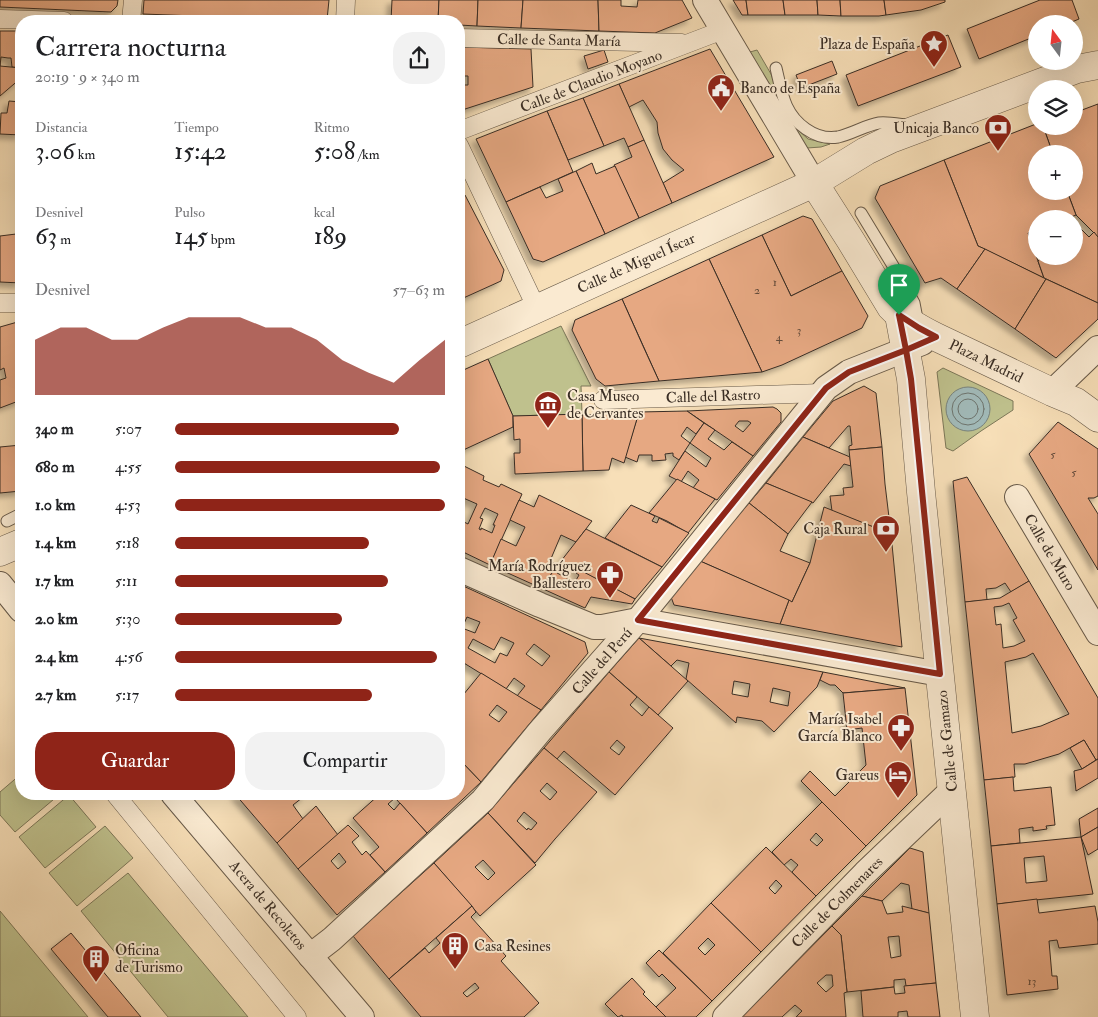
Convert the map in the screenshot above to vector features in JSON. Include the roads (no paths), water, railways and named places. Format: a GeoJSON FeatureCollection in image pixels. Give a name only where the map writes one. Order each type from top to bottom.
{"type":"FeatureCollection","features":[{"type":"Feature","properties":{"kind":"street"},"geometry":{"type":"LineString","coordinates":[[132,15],[133,0]]}},
{"type":"Feature","properties":{"kind":"street"},"geometry":{"type":"LineString","coordinates":[[345,15],[346,0]]}},
{"type":"Feature","properties":{"kind":"street"},"geometry":{"type":"LineString","coordinates":[[705,0],[814,183],[866,151],[891,139],[1091,62]]}},
{"type":"Feature","properties":{"kind":"street"},"geometry":{"type":"LineString","coordinates":[[0,19],[15,19]]}},
{"type":"Feature","properties":{"kind":"street","name":"Calle de Claudio Moyano"},"geometry":{"type":"LineString","coordinates":[[465,129],[722,30]]}},
{"type":"Feature","properties":{"kind":"street","name":"Calle de Santa María"},"geometry":{"type":"LineString","coordinates":[[465,38],[690,43]]}},
{"type":"Feature","properties":{"kind":"street"},"geometry":{"type":"LineString","coordinates":[[465,158],[537,309]]}},
{"type":"Feature","properties":{"kind":"street","name":"Calle de Miguel Íscar"},"geometry":{"type":"LineString","coordinates":[[465,341],[814,183]]}},
{"type":"Feature","properties":{"kind":"street","name":"Plaza Madrid"},"geometry":{"type":"LineString","coordinates":[[814,183],[891,307],[915,333],[1064,397],[1098,418]]}},
{"type":"Feature","properties":{"kind":"street"},"geometry":{"type":"LineString","coordinates":[[0,303],[15,303]]}},
{"type":"Feature","properties":{"kind":"street","name":"Plaza Madrid"},"geometry":{"type":"LineString","coordinates":[[915,333],[911,379],[919,465]]}},
{"type":"Feature","properties":{"kind":"street","name":"Calle del Perú"},"geometry":{"type":"LineString","coordinates":[[310,956],[332,939],[483,800],[540,731],[638,620],[822,392],[849,372],[915,333]]}},
{"type":"Feature","properties":{"kind":"street"},"geometry":{"type":"LineString","coordinates":[[1064,397],[1098,348]]}},
{"type":"Feature","properties":{"kind":"street","name":"Calle del Rastro"},"geometry":{"type":"LineString","coordinates":[[603,400],[822,392]]}},
{"type":"Feature","properties":{"kind":"street","name":"Calle de Gamazo"},"geometry":{"type":"LineString","coordinates":[[919,465],[976,1017]]}},
{"type":"Feature","properties":{"kind":"street","name":"Calle de Muro"},"geometry":{"type":"LineString","coordinates":[[1017,496],[1098,632]]}},
{"type":"Feature","properties":{"kind":"street"},"geometry":{"type":"LineString","coordinates":[[0,552],[14,532]]}},
{"type":"Feature","properties":{"kind":"street"},"geometry":{"type":"LineString","coordinates":[[465,572],[594,627],[638,620],[940,674]]}},
{"type":"Feature","properties":{"kind":"street"},"geometry":{"type":"LineString","coordinates":[[0,584],[15,603]]}},
{"type":"Feature","properties":{"kind":"street","name":"Calle de Colmenares"},"geometry":{"type":"LineString","coordinates":[[725,1017],[864,873],[952,790]]}},
{"type":"Feature","properties":{"kind":"street"},"geometry":{"type":"LineString","coordinates":[[120,800],[297,1017]]}},
{"type":"Feature","properties":{"kind":"street","name":"Acera de Recoletos"},"geometry":{"type":"LineString","coordinates":[[178,800],[362,1017]]}},
{"type":"Feature","properties":{"kind":"lane"},"geometry":{"type":"LineString","coordinates":[[776,68],[790,116],[812,134],[827,138],[840,136],[879,123],[928,126]]}},
{"type":"Feature","properties":{"kind":"lane"},"geometry":{"type":"LineString","coordinates":[[861,213],[914,303],[915,333]]}},
{"type":"Feature","properties":{"kind":"water"},"geometry":{"type":"Polygon","coordinates":[[[968,387],[980,391],[986,397],[990,409],[986,421],[980,427],[968,431],[956,427],[950,421],[946,409],[950,397],[956,391],[968,387]]]}},
{"type":"Feature","properties":{"kind":"place","name":"Plaza de España"},"geometry":{"type":"Point","coordinates":[934,68]}},
{"type":"Feature","properties":{"kind":"place","name":"Banco de España"},"geometry":{"type":"Point","coordinates":[721,112]}},
{"type":"Feature","properties":{"kind":"place","name":"Unicaja Banco"},"geometry":{"type":"Point","coordinates":[998,152]}},
{"type":"Feature","properties":{"kind":"place","name":"Casa Museo de Cervantes"},"geometry":{"type":"Point","coordinates":[548,429]}},
{"type":"Feature","properties":{"kind":"place","name":"Caja Rural"},"geometry":{"type":"Point","coordinates":[886,553]}},
{"type":"Feature","properties":{"kind":"place","name":"María Rodríguez Ballestero"},"geometry":{"type":"Point","coordinates":[610,599]}},
{"type":"Feature","properties":{"kind":"place","name":"María Isabel García Blanco"},"geometry":{"type":"Point","coordinates":[901,752]}},
{"type":"Feature","properties":{"kind":"place","name":"Gareus"},"geometry":{"type":"Point","coordinates":[898,799]}},
{"type":"Feature","properties":{"kind":"place","name":"Casa Resines"},"geometry":{"type":"Point","coordinates":[455,970]}},
{"type":"Feature","properties":{"kind":"place","name":"Oficina de Turismo"},"geometry":{"type":"Point","coordinates":[96,983]}}]}
